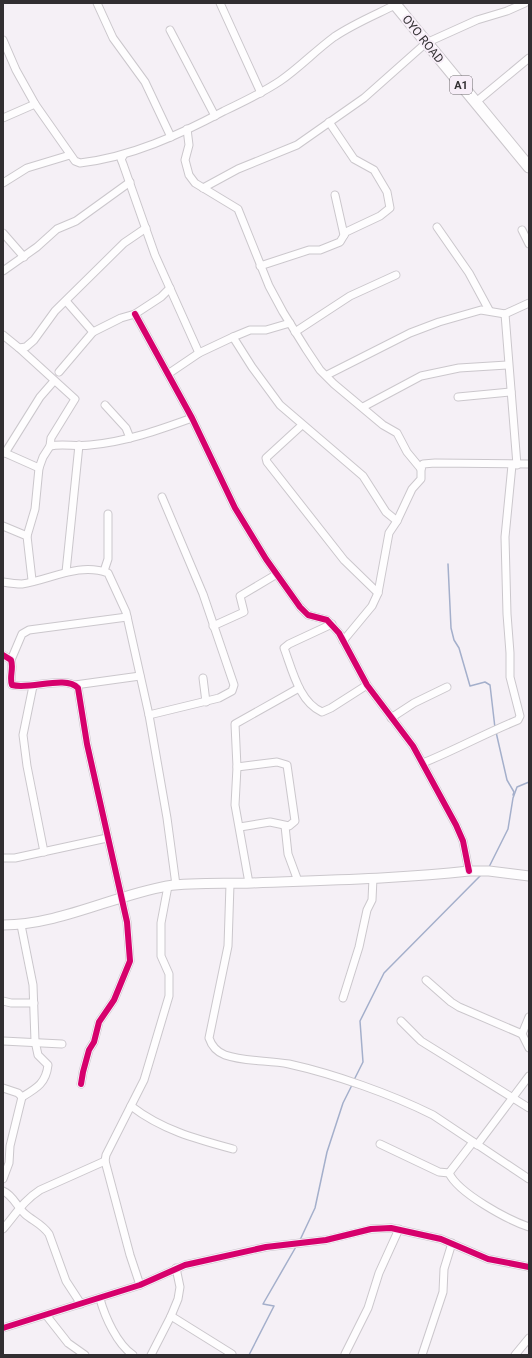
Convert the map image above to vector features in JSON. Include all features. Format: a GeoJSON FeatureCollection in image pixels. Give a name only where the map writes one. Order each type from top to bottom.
{"type":"FeatureCollection","features":[{"type":"Feature","properties":{"kind":"highway","name":"OYO ROAD"},"geometry":{"type":"LineString","coordinates":[[395,4],[529,167]]}},
{"type":"Feature","properties":{"kind":"main road"},"geometry":{"type":"LineString","coordinates":[[3,925],[21,925],[68,915],[121,896],[172,886],[373,878],[470,871],[490,871],[529,876]]}},
{"type":"Feature","properties":{"kind":"street"},"geometry":{"type":"LineString","coordinates":[[220,3],[260,93]]}},
{"type":"Feature","properties":{"kind":"street"},"geometry":{"type":"LineString","coordinates":[[203,188],[238,169],[277,154],[297,144],[364,98],[426,43],[477,20],[507,11],[526,3]]}},
{"type":"Feature","properties":{"kind":"street"},"geometry":{"type":"LineString","coordinates":[[96,4],[113,38],[145,82],[171,137]]}},
{"type":"Feature","properties":{"kind":"street"},"geometry":{"type":"LineString","coordinates":[[3,40],[16,70],[35,104],[70,155],[75,161],[80,163],[123,156],[171,137],[215,116],[260,93],[300,67],[334,38],[395,4]]}},
{"type":"Feature","properties":{"kind":"street"},"geometry":{"type":"LineString","coordinates":[[170,30],[215,116]]}},
{"type":"Feature","properties":{"kind":"street"},"geometry":{"type":"LineString","coordinates":[[476,102],[529,58]]}},
{"type":"Feature","properties":{"kind":"street"},"geometry":{"type":"LineString","coordinates":[[3,118],[35,104]]}},
{"type":"Feature","properties":{"kind":"street"},"geometry":{"type":"LineString","coordinates":[[260,266],[309,250],[320,250],[334,245],[340,242],[351,228],[386,212],[390,208],[387,192],[374,170],[354,159],[329,122]]}},
{"type":"Feature","properties":{"kind":"street"},"geometry":{"type":"LineString","coordinates":[[187,129],[188,145],[185,166],[189,175],[195,183],[238,209],[248,230],[260,266],[290,323],[320,370],[327,375],[334,384],[383,425],[397,433],[407,452],[420,469],[421,479],[412,489],[397,521],[389,532],[378,593],[372,606],[343,641]]}},
{"type":"Feature","properties":{"kind":"street"},"geometry":{"type":"LineString","coordinates":[[3,183],[27,168],[70,155]]}},
{"type":"Feature","properties":{"kind":"street"},"geometry":{"type":"LineString","coordinates":[[123,156],[121,159],[146,228],[170,288],[199,353]]}},
{"type":"Feature","properties":{"kind":"street"},"geometry":{"type":"LineString","coordinates":[[3,271],[24,257],[57,229],[76,221],[130,182]]}},
{"type":"Feature","properties":{"kind":"street"},"geometry":{"type":"LineString","coordinates":[[335,195],[344,235]]}},
{"type":"Feature","properties":{"kind":"street"},"geometry":{"type":"LineString","coordinates":[[437,227],[469,273],[489,310]]}},
{"type":"Feature","properties":{"kind":"street"},"geometry":{"type":"LineString","coordinates":[[19,348],[26,347],[34,340],[55,311],[66,300],[124,244],[146,228]]}},
{"type":"Feature","properties":{"kind":"street"},"geometry":{"type":"LineString","coordinates":[[522,230],[529,244]]}},
{"type":"Feature","properties":{"kind":"street"},"geometry":{"type":"LineString","coordinates":[[3,233],[24,257]]}},
{"type":"Feature","properties":{"kind":"street"},"geometry":{"type":"LineString","coordinates":[[296,332],[350,296],[396,275]]}},
{"type":"Feature","properties":{"kind":"street"},"geometry":{"type":"LineString","coordinates":[[59,372],[94,332],[121,318],[135,314],[161,297],[170,288]]}},
{"type":"Feature","properties":{"kind":"street"},"geometry":{"type":"LineString","coordinates":[[66,300],[94,332]]}},
{"type":"Feature","properties":{"kind":"street"},"geometry":{"type":"LineString","coordinates":[[327,375],[410,333],[464,314],[481,310],[489,310],[505,314],[517,310],[529,303]]}},
{"type":"Feature","properties":{"kind":"street"},"geometry":{"type":"LineString","coordinates":[[135,314],[192,418],[235,508],[277,574],[292,597],[308,615],[323,618],[332,624],[367,685],[413,746],[456,825],[465,847],[470,871]]}},
{"type":"Feature","properties":{"kind":"street"},"geometry":{"type":"LineString","coordinates":[[423,763],[451,752],[482,734],[518,720],[520,716],[510,676],[507,614],[505,537],[514,465],[511,392],[505,314]]}},
{"type":"Feature","properties":{"kind":"street"},"geometry":{"type":"LineString","coordinates":[[168,374],[199,353],[233,337],[250,330],[266,330],[290,323]]}},
{"type":"Feature","properties":{"kind":"street"},"geometry":{"type":"LineString","coordinates":[[3,335],[75,399],[51,438],[50,446],[43,457],[39,468],[35,509],[27,536],[32,580]]}},
{"type":"Feature","properties":{"kind":"street"},"geometry":{"type":"LineString","coordinates":[[233,337],[269,392],[280,405],[363,476],[386,512],[397,521]]}},
{"type":"Feature","properties":{"kind":"street"},"geometry":{"type":"LineString","coordinates":[[363,407],[421,376],[459,368],[508,365]]}},
{"type":"Feature","properties":{"kind":"street"},"geometry":{"type":"LineString","coordinates":[[39,468],[4,453],[40,397],[54,381]]}},
{"type":"Feature","properties":{"kind":"street"},"geometry":{"type":"LineString","coordinates":[[458,397],[511,392]]}},
{"type":"Feature","properties":{"kind":"street"},"geometry":{"type":"LineString","coordinates":[[105,405],[126,428],[130,438]]}},
{"type":"Feature","properties":{"kind":"street"},"geometry":{"type":"LineString","coordinates":[[50,446],[90,445],[130,438],[163,429],[192,418]]}},
{"type":"Feature","properties":{"kind":"street"},"geometry":{"type":"LineString","coordinates":[[302,425],[266,458],[267,462],[344,560],[378,593]]}},
{"type":"Feature","properties":{"kind":"street"},"geometry":{"type":"LineString","coordinates":[[66,572],[79,445]]}},
{"type":"Feature","properties":{"kind":"street"},"geometry":{"type":"LineString","coordinates":[[420,469],[423,464],[436,463],[529,464]]}},
{"type":"Feature","properties":{"kind":"street"},"geometry":{"type":"LineString","coordinates":[[149,715],[206,702],[227,695],[232,691],[234,685],[203,594],[162,497]]}},
{"type":"Feature","properties":{"kind":"street"},"geometry":{"type":"LineString","coordinates":[[104,571],[108,559],[108,514]]}},
{"type":"Feature","properties":{"kind":"street"},"geometry":{"type":"LineString","coordinates":[[3,526],[27,536]]}},
{"type":"Feature","properties":{"kind":"street"},"geometry":{"type":"LineString","coordinates":[[3,582],[22,584],[32,580],[66,572],[90,570],[104,571],[108,573],[127,616],[149,715],[167,818],[172,886],[161,923],[161,956],[169,974],[169,996],[144,1080],[106,1155],[105,1161],[118,1205],[130,1255],[140,1285]]}},
{"type":"Feature","properties":{"kind":"street"},"geometry":{"type":"LineString","coordinates":[[213,626],[244,612],[240,596],[277,574]]}},
{"type":"Feature","properties":{"kind":"street"},"geometry":{"type":"LineString","coordinates":[[127,616],[29,630],[22,634],[11,660],[10,681],[12,685],[33,686],[56,682],[75,685],[140,676]]}},
{"type":"Feature","properties":{"kind":"street"},"geometry":{"type":"LineString","coordinates":[[332,624],[289,644],[284,648],[299,688],[312,706],[322,712],[331,708],[367,685]]}},
{"type":"Feature","properties":{"kind":"street"},"geometry":{"type":"LineString","coordinates":[[3,655],[11,660]]}},
{"type":"Feature","properties":{"kind":"street"},"geometry":{"type":"LineString","coordinates":[[203,678],[206,702]]}},
{"type":"Feature","properties":{"kind":"street"},"geometry":{"type":"LineString","coordinates":[[75,685],[80,694],[87,744],[106,838],[121,896],[126,922],[130,961],[114,1000],[99,1022],[96,1037],[83,1072],[81,1084]]}},
{"type":"Feature","properties":{"kind":"street"},"geometry":{"type":"LineString","coordinates":[[33,686],[23,735],[27,766],[44,852]]}},
{"type":"Feature","properties":{"kind":"street"},"geometry":{"type":"LineString","coordinates":[[391,718],[414,703],[447,687]]}},
{"type":"Feature","properties":{"kind":"street"},"geometry":{"type":"LineString","coordinates":[[249,883],[235,805],[238,767],[235,724],[299,688]]}},
{"type":"Feature","properties":{"kind":"street"},"geometry":{"type":"LineString","coordinates":[[238,767],[277,762],[287,765],[295,821],[292,824],[285,826],[270,822],[240,827]]}},
{"type":"Feature","properties":{"kind":"street"},"geometry":{"type":"LineString","coordinates":[[285,826],[288,854],[298,881]]}},
{"type":"Feature","properties":{"kind":"street"},"geometry":{"type":"LineString","coordinates":[[3,858],[15,858],[106,838]]}},
{"type":"Feature","properties":{"kind":"street"},"geometry":{"type":"LineString","coordinates":[[343,998],[359,947],[367,910],[372,900],[373,878]]}},
{"type":"Feature","properties":{"kind":"street"},"geometry":{"type":"LineString","coordinates":[[230,884],[228,946],[209,1038],[213,1047],[226,1055],[291,1065],[358,1085],[433,1115],[529,1179]]}},
{"type":"Feature","properties":{"kind":"street"},"geometry":{"type":"LineString","coordinates":[[3,1179],[9,1163],[10,1146],[22,1096],[40,1084],[47,1077],[48,1065],[38,1055],[35,1041],[34,1003],[30,965],[21,925]]}},
{"type":"Feature","properties":{"kind":"street"},"geometry":{"type":"LineString","coordinates":[[426,980],[459,1007],[522,1034],[529,1048]]}},
{"type":"Feature","properties":{"kind":"street"},"geometry":{"type":"LineString","coordinates":[[3,1001],[11,1003],[34,1003]]}},
{"type":"Feature","properties":{"kind":"street"},"geometry":{"type":"LineString","coordinates":[[522,1034],[529,1017]]}},
{"type":"Feature","properties":{"kind":"street"},"geometry":{"type":"LineString","coordinates":[[401,1021],[420,1041],[512,1099],[529,1108]]}},
{"type":"Feature","properties":{"kind":"street"},"geometry":{"type":"LineString","coordinates":[[3,1041],[35,1041],[62,1044]]}},
{"type":"Feature","properties":{"kind":"street"},"geometry":{"type":"LineString","coordinates":[[449,1173],[475,1144],[529,1076]]}},
{"type":"Feature","properties":{"kind":"street"},"geometry":{"type":"LineString","coordinates":[[3,1088],[18,1093],[22,1096]]}},
{"type":"Feature","properties":{"kind":"street"},"geometry":{"type":"LineString","coordinates":[[131,1106],[149,1119],[168,1129],[189,1137],[233,1149]]}},
{"type":"Feature","properties":{"kind":"street"},"geometry":{"type":"LineString","coordinates":[[380,1144],[439,1172],[449,1173],[457,1184],[495,1211],[529,1227]]}},
{"type":"Feature","properties":{"kind":"street"},"geometry":{"type":"LineString","coordinates":[[3,1229],[24,1202],[40,1190],[105,1161]]}},
{"type":"Feature","properties":{"kind":"street"},"geometry":{"type":"LineString","coordinates":[[3,1191],[11,1197],[19,1208],[45,1228],[49,1234],[65,1278],[81,1304]]}},
{"type":"Feature","properties":{"kind":"street"},"geometry":{"type":"LineString","coordinates":[[3,1328],[100,1299],[140,1285],[176,1268],[266,1247],[326,1240],[371,1229],[399,1229],[440,1238],[488,1259],[529,1267]]}},
{"type":"Feature","properties":{"kind":"street"},"geometry":{"type":"LineString","coordinates":[[345,1354],[368,1308],[379,1273],[399,1229]]}},
{"type":"Feature","properties":{"kind":"street"},"geometry":{"type":"LineString","coordinates":[[422,1355],[443,1292],[444,1269],[452,1243]]}},
{"type":"Feature","properties":{"kind":"street"},"geometry":{"type":"LineString","coordinates":[[151,1355],[178,1299],[180,1287],[176,1268]]}},
{"type":"Feature","properties":{"kind":"street"},"geometry":{"type":"LineString","coordinates":[[100,1299],[104,1312],[123,1346],[133,1355]]}},
{"type":"Feature","properties":{"kind":"street"},"geometry":{"type":"LineString","coordinates":[[46,1315],[68,1343],[85,1355]]}},
{"type":"Feature","properties":{"kind":"street"},"geometry":{"type":"LineString","coordinates":[[171,1316],[232,1354]]}},
{"type":"Feature","properties":{"kind":"street"},"geometry":{"type":"LineString","coordinates":[[516,1355],[529,1338]]}},
{"type":"Feature","properties":{"kind":"waterway"},"geometry":{"type":"LineString","coordinates":[[448,564],[451,628],[454,640],[459,648],[470,686],[485,682],[490,685],[495,728]]}},
{"type":"Feature","properties":{"kind":"waterway"},"geometry":{"type":"LineString","coordinates":[[496,732],[507,780],[514,792],[513,795]]}},
{"type":"Feature","properties":{"kind":"waterway"},"geometry":{"type":"LineString","coordinates":[[489,867],[508,829],[513,798],[517,787],[529,782]]}},
{"type":"Feature","properties":{"kind":"waterway"},"geometry":{"type":"LineString","coordinates":[[354,1080],[363,1062],[360,1021],[384,973],[481,875]]}},
{"type":"Feature","properties":{"kind":"waterway"},"geometry":{"type":"LineString","coordinates":[[300,1240],[315,1208],[327,1152],[343,1103],[352,1085]]}},
{"type":"Feature","properties":{"kind":"waterway"},"geometry":{"type":"LineString","coordinates":[[249,1355],[274,1306],[263,1304],[297,1245]]}},
{"type":"Feature","properties":{"kind":"cycle path"},"geometry":{"type":"LineString","coordinates":[[135,314],[192,418],[235,508],[266,559],[300,607],[308,615],[327,620],[339,633],[367,685],[413,746],[456,825],[463,841],[469,871]]}},
{"type":"Feature","properties":{"kind":"cycle path"},"geometry":{"type":"LineString","coordinates":[[3,655],[11,660],[12,685],[28,686],[65,683],[72,684],[78,688],[87,744],[127,922],[130,961],[114,1000],[99,1022],[94,1042],[89,1050],[81,1084]]}},
{"type":"Feature","properties":{"kind":"cycle path"},"geometry":{"type":"LineString","coordinates":[[3,1328],[140,1285],[185,1265],[266,1247],[326,1240],[371,1229],[391,1228],[441,1239],[488,1259],[529,1267]]}}]}
